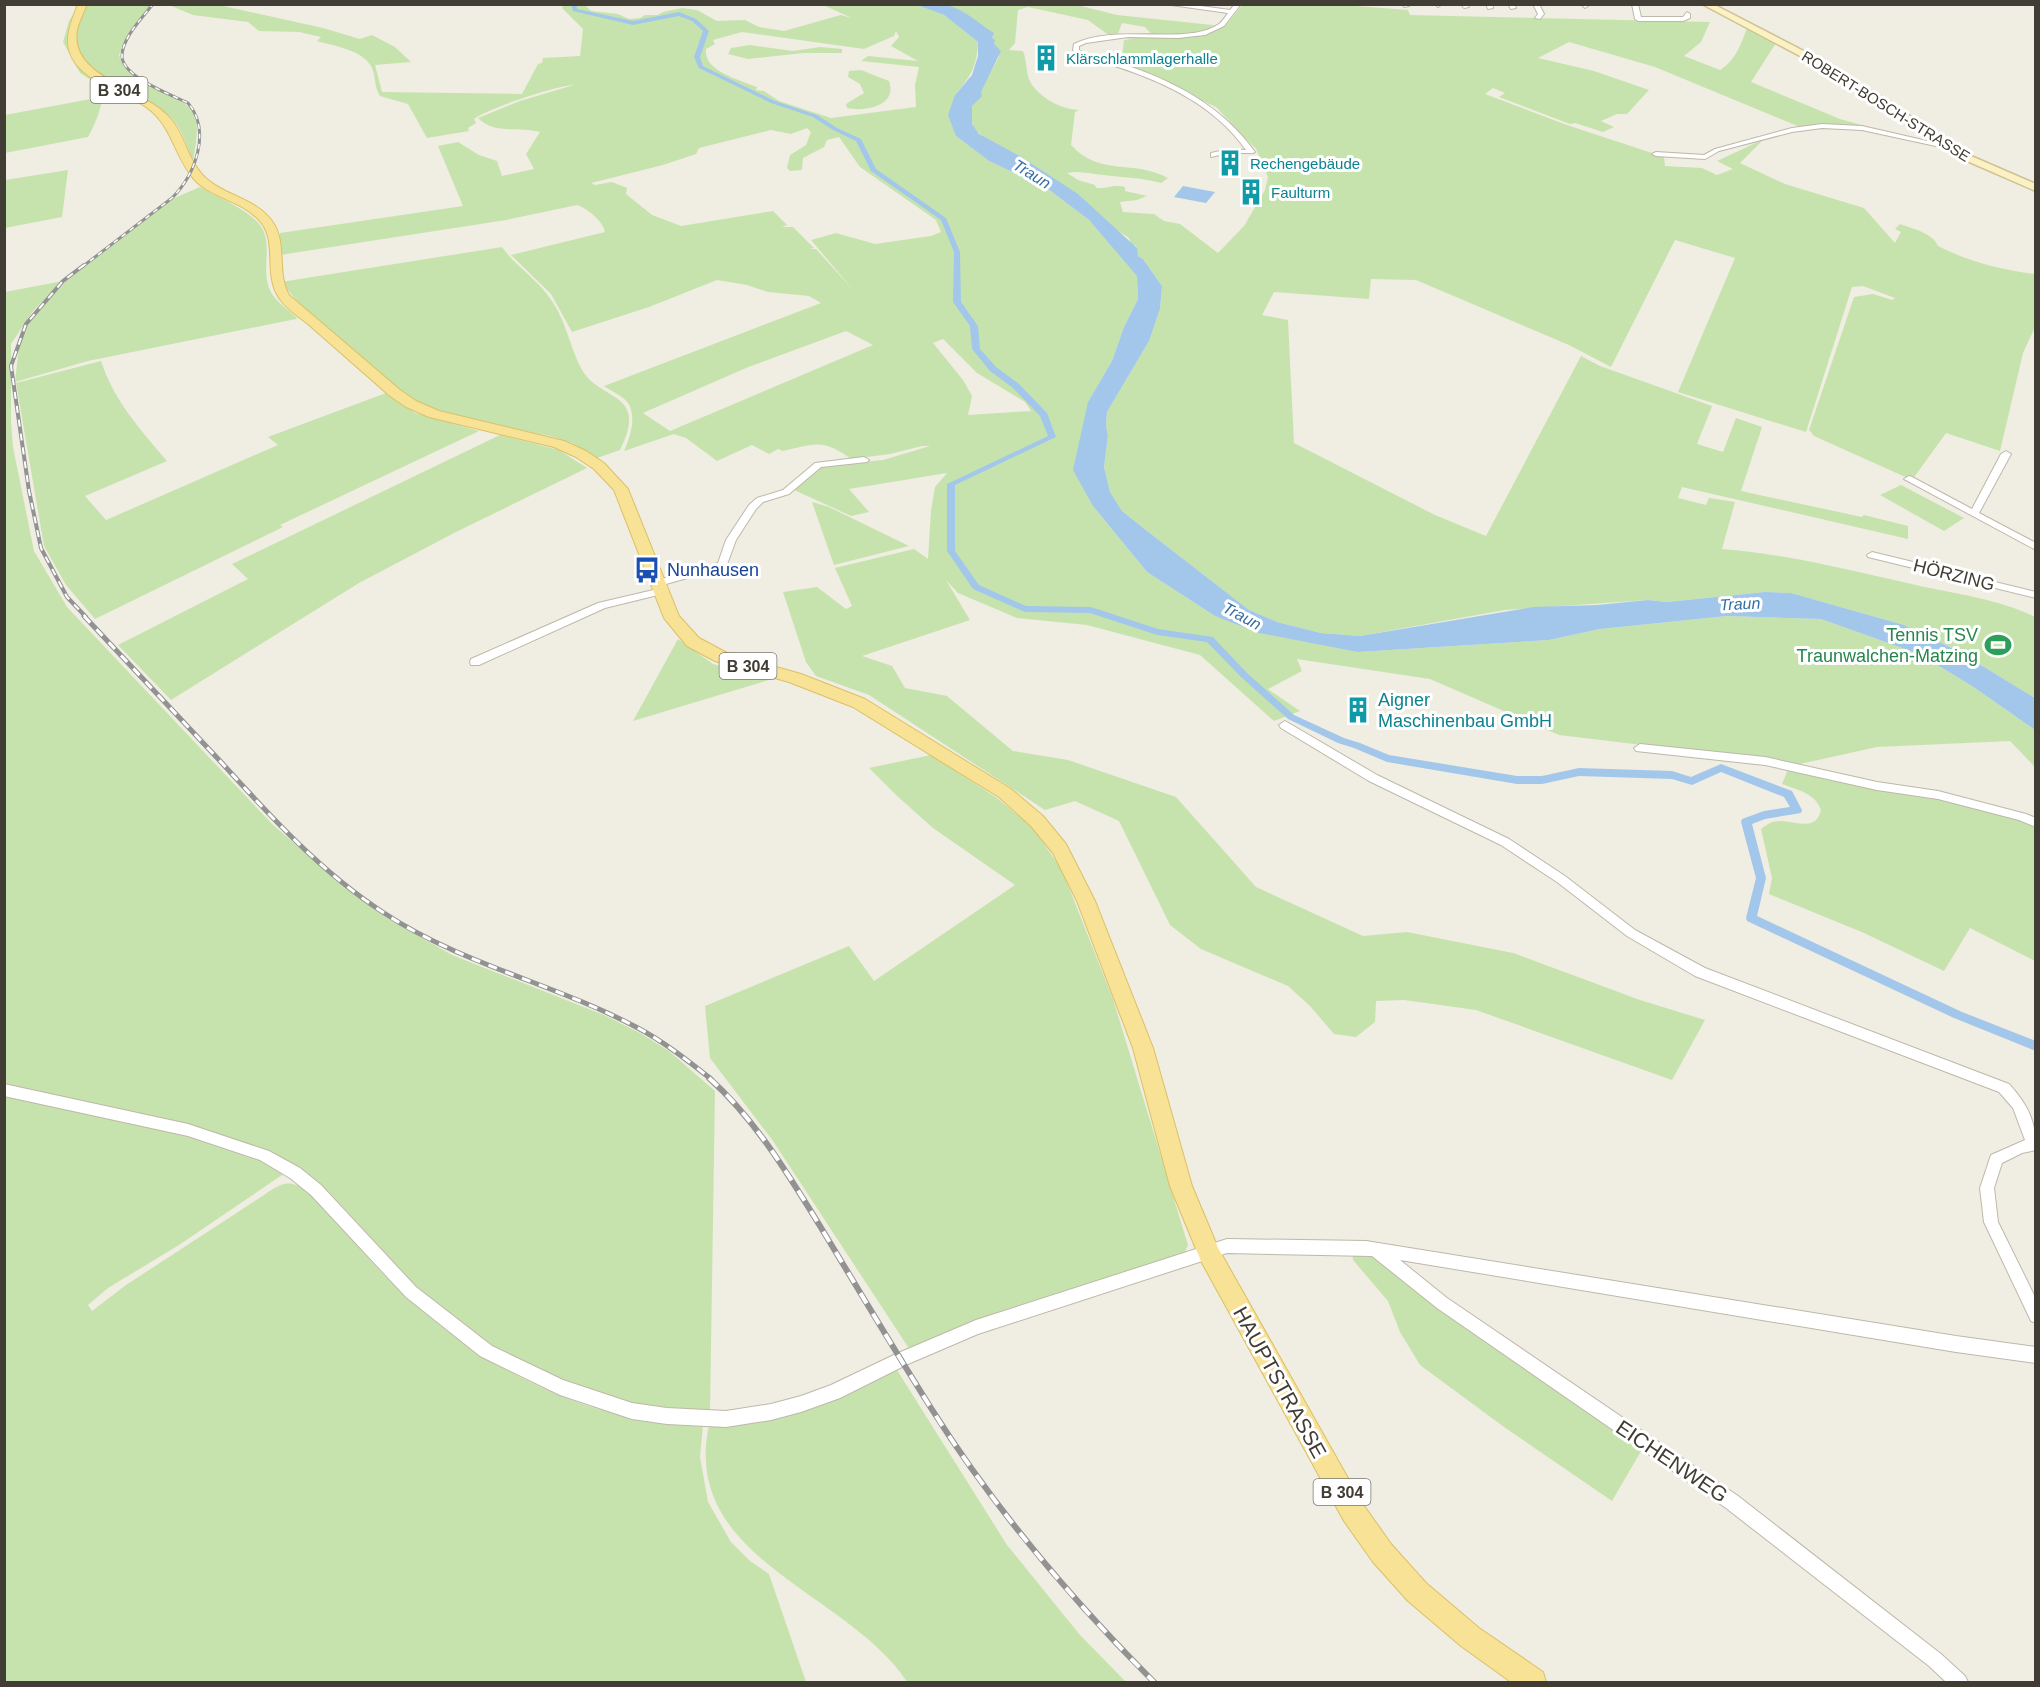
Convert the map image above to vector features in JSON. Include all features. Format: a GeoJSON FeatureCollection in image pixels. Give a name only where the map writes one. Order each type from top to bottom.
{"type":"FeatureCollection","features":[{"type":"Feature","properties":{"kind":"main road","name":"B 304"},"geometry":{"type":"LineString","coordinates":[[83,4],[74,19],[70,33],[72,48],[80,63],[95,76],[148,104],[164,116],[196,175],[204,183],[264,218],[274,234],[274,278],[284,297],[395,393],[411,404],[453,420],[559,444],[581,454],[599,466],[621,489],[675,623],[698,645],[729,660],[795,678],[859,703],[1005,793],[1028,811],[1066,859],[1086,901],[1143,1048],[1181,1186],[1209,1254]]}},
{"type":"Feature","properties":{"kind":"main road","name":"ROBERT-BOSCH-STRASSE"},"geometry":{"type":"LineString","coordinates":[[1706,4],[1818,62],[1877,98],[1945,146],[1991,170],[2036,188]]}},
{"type":"Feature","properties":{"kind":"main road","name":"HAUPTSTRASSE"},"geometry":{"type":"LineString","coordinates":[[1209,1254],[1366,1533],[1417,1592],[1475,1641],[1533,1683]]}},
{"type":"Feature","properties":{"kind":"street"},"geometry":{"type":"LineString","coordinates":[[1214,155],[1229,151],[1251,152],[1244,140],[1214,111],[1158,81],[1080,54],[1076,50],[1076,45],[1084,41],[1128,35],[1178,36],[1205,33],[1222,25],[1238,4]]}},
{"type":"Feature","properties":{"kind":"street"},"geometry":{"type":"LineString","coordinates":[[1536,4],[1541,14],[1538,18]]}},
{"type":"Feature","properties":{"kind":"street"},"geometry":{"type":"LineString","coordinates":[[1635,4],[1638,19],[1683,19],[1687,18],[1687,14]]}},
{"type":"Feature","properties":{"kind":"street"},"geometry":{"type":"LineString","coordinates":[[1168,5],[1232,12]]}},
{"type":"Feature","properties":{"kind":"street"},"geometry":{"type":"LineString","coordinates":[[1656,154],[1705,157],[1717,150],[1792,130],[1822,126],[1872,129],[1945,146]]}},
{"type":"Feature","properties":{"kind":"street"},"geometry":{"type":"LineString","coordinates":[[1974,513],[2006,454]]}},
{"type":"Feature","properties":{"kind":"street"},"geometry":{"type":"LineString","coordinates":[[475,662],[602,605],[722,565],[731,540],[752,507],[763,498],[786,492],[812,468],[821,464],[864,460]]}},
{"type":"Feature","properties":{"kind":"street"},"geometry":{"type":"LineString","coordinates":[[1909,479],[2036,547]]}},
{"type":"Feature","properties":{"kind":"street","name":"HÖRZING"},"geometry":{"type":"LineString","coordinates":[[1872,555],[2036,595]]}},
{"type":"Feature","properties":{"kind":"street"},"geometry":{"type":"LineString","coordinates":[[1285,725],[1373,778],[1505,842],[1561,879],[1630,933],[1700,972],[2004,1088],[2019,1106],[2034,1143],[2020,1146],[1996,1159],[1987,1188],[1991,1222],[2036,1316]]}},
{"type":"Feature","properties":{"kind":"street"},"geometry":{"type":"LineString","coordinates":[[1640,748],[1765,760],[1877,786],[1938,795],[2022,817],[2036,823]]}},
{"type":"Feature","properties":{"kind":"street"},"geometry":{"type":"LineString","coordinates":[[4,1090],[188,1130],[264,1155],[295,1173],[316,1190],[411,1292],[486,1351],[570,1391],[632,1411],[667,1416],[726,1419],[771,1412],[801,1404],[834,1392],[976,1327],[1094,1288],[1209,1254],[1227,1246],[1342,1246],[1376,1250],[2036,1355]]}},
{"type":"Feature","properties":{"kind":"street","name":"EICHENWEG"},"geometry":{"type":"LineString","coordinates":[[1376,1250],[1442,1303],[1732,1502],[1935,1660],[1959,1683]]}},
{"type":"Feature","properties":{"kind":"green space"},"geometry":{"type":"Polygon","coordinates":[[[1243,4],[1343,5],[1408,10],[1410,15],[1710,22],[1701,42],[1684,56],[1720,70],[1734,57],[1747,28],[1776,43],[1751,82],[1840,119],[1876,129],[1850,126],[1800,127],[1655,67],[1569,42],[1538,58],[1594,71],[1649,90],[1627,114],[1617,114],[1601,121],[1614,127],[1603,132],[1575,123],[1570,124],[1499,97],[1505,93],[1493,88],[1485,94],[1564,124],[1664,157],[1665,166],[1702,168],[1717,175],[1733,169],[1717,161],[1764,139],[1740,163],[1785,184],[1864,208],[1895,243],[1901,232],[1895,229],[1900,224],[1927,235],[1938,246],[1961,256],[2009,270],[2034,274],[2035,272],[2035,327],[2023,353],[2000,451],[1946,433],[1912,480],[1814,436],[1809,430],[1854,297],[1873,294],[1892,300],[1895,298],[1863,286],[1852,287],[1806,432],[1678,392],[1735,258],[1675,240],[1611,367],[1569,345],[1416,280],[1371,279],[1369,299],[1274,292],[1262,315],[1288,320],[1294,443],[1435,515],[1486,536],[1581,356],[1600,366],[1712,406],[1697,444],[1723,452],[1736,418],[1762,427],[1741,491],[1908,526],[1908,539],[1682,487],[1678,498],[1706,505],[1709,498],[1735,502],[1722,549],[1796,559],[1977,598],[2035,617],[2035,698],[1958,651],[1904,625],[1791,593],[1765,592],[1667,602],[1648,600],[1505,610],[1360,636],[1321,633],[1277,622],[1249,610],[1122,511],[1110,492],[1104,467],[1108,436],[1107,412],[1149,341],[1160,309],[1162,286],[1143,259],[1138,256],[1136,246],[1131,244],[1129,238],[1112,227],[1080,196],[1020,156],[986,140],[974,128],[971,119],[972,106],[999,57],[991,38],[979,24],[964,13],[945,5],[1077,5],[1117,15],[1226,25],[1243,4]],[[1028,7],[1018,10],[1015,43],[1009,50],[1023,51],[1029,79],[1037,91],[1058,105],[1079,110],[1075,112],[1071,145],[1082,155],[1093,161],[1142,169],[1168,178],[1161,183],[1086,172],[1067,173],[1078,180],[1095,185],[1096,188],[1121,186],[1125,187],[1125,191],[1147,196],[1120,202],[1123,212],[1154,214],[1164,221],[1180,224],[1218,253],[1244,226],[1265,190],[1268,177],[1256,149],[1216,107],[1132,68],[1138,66],[1130,60],[1113,63],[1122,57],[1124,40],[1152,35],[1145,27],[1122,23],[1118,34],[1110,36],[1088,20],[1028,7]]]}},
{"type":"Feature","properties":{"kind":"green space"},"geometry":{"type":"Polygon","coordinates":[[[79,5],[69,33],[71,50],[76,58],[105,85],[99,112],[88,137],[5,153],[5,115],[96,98],[97,84],[80,73],[63,42],[69,21],[79,5]]]}},
{"type":"Feature","properties":{"kind":"green space"},"geometry":{"type":"Polygon","coordinates":[[[87,5],[151,5],[126,39],[119,55],[136,77],[175,97],[194,115],[197,132],[193,161],[181,131],[170,116],[159,107],[110,80],[83,59],[76,45],[76,30],[87,5]]]}},
{"type":"Feature","properties":{"kind":"green space"},"geometry":{"type":"Polygon","coordinates":[[[169,5],[219,5],[323,28],[360,39],[372,35],[395,47],[411,62],[375,65],[382,92],[522,94],[543,58],[580,56],[583,29],[562,8],[563,5],[585,5],[591,11],[618,14],[629,19],[658,15],[682,8],[697,10],[717,21],[745,20],[759,27],[784,31],[841,15],[852,18],[823,5],[917,5],[944,15],[978,42],[972,70],[955,95],[956,136],[989,161],[1048,189],[1089,220],[1137,275],[1138,299],[1124,327],[1112,361],[1088,402],[1093,506],[1147,572],[1215,616],[1358,652],[1549,640],[1600,629],[1727,616],[1821,619],[1919,654],[1972,686],[2035,730],[2035,767],[2010,741],[1877,747],[1800,764],[1559,735],[1430,679],[1297,659],[1302,671],[1268,689],[1300,711],[1274,721],[1200,655],[1087,625],[1017,618],[958,593],[946,580],[970,620],[862,656],[892,666],[905,688],[947,696],[1013,751],[1068,760],[1176,797],[1256,887],[1363,936],[1407,932],[1513,953],[1640,1000],[1705,1020],[1672,1080],[1476,1010],[1404,1000],[1376,1001],[1375,1022],[1356,1037],[1334,1034],[1310,1006],[1288,986],[1201,949],[1170,925],[1119,821],[1075,801],[1045,810],[869,695],[816,676],[806,662],[783,592],[817,587],[846,609],[852,606],[835,568],[914,549],[928,559],[935,487],[947,473],[849,489],[869,512],[851,516],[792,489],[820,466],[883,460],[930,446],[851,459],[833,448],[818,444],[783,451],[778,449],[769,454],[752,445],[717,461],[686,438],[674,434],[624,451],[632,427],[631,409],[623,398],[604,386],[821,303],[809,296],[768,292],[747,285],[717,280],[649,307],[572,332],[551,294],[511,255],[605,232],[594,216],[577,205],[506,220],[280,255],[280,233],[463,206],[438,146],[458,142],[479,155],[497,161],[502,176],[534,169],[526,154],[540,132],[491,127],[478,118],[520,101],[574,85],[538,93],[492,109],[474,119],[476,123],[468,128],[469,131],[427,138],[408,104],[380,96],[372,68],[356,53],[317,41],[321,37],[299,32],[259,31],[248,22],[193,15],[169,5]],[[896,31],[894,36],[864,49],[742,32],[713,40],[715,44],[706,49],[710,63],[724,74],[757,87],[756,90],[764,91],[779,101],[831,118],[916,107],[915,85],[919,67],[861,61],[868,56],[918,61],[891,46],[899,37],[896,31]],[[807,128],[791,134],[771,130],[699,148],[696,154],[663,165],[591,183],[595,185],[612,182],[627,188],[626,194],[652,215],[681,226],[773,211],[787,225],[782,227],[793,227],[814,248],[809,249],[816,249],[853,290],[811,240],[836,233],[875,244],[931,236],[941,232],[936,220],[860,167],[839,137],[827,140],[824,147],[803,158],[802,170],[790,171],[787,168],[790,155],[806,145],[811,132],[807,128]],[[846,331],[746,368],[643,413],[670,431],[873,345],[846,331]],[[943,339],[933,343],[963,380],[972,396],[968,415],[1031,411],[1025,402],[977,373],[943,339]]]}},
{"type":"Feature","properties":{"kind":"green space"},"geometry":{"type":"Polygon","coordinates":[[[750,45],[793,51],[820,47],[842,49],[842,53],[803,53],[748,59],[728,54],[731,48],[750,45]]]}},
{"type":"Feature","properties":{"kind":"green space"},"geometry":{"type":"Polygon","coordinates":[[[861,70],[889,81],[891,90],[889,96],[884,102],[871,108],[847,108],[846,104],[864,93],[860,84],[848,77],[849,71],[861,70]]]}},
{"type":"Feature","properties":{"kind":"green space"},"geometry":{"type":"Polygon","coordinates":[[[68,170],[62,217],[5,228],[5,180],[68,170]]]}},
{"type":"Feature","properties":{"kind":"green space"},"geometry":{"type":"Polygon","coordinates":[[[200,187],[242,210],[262,228],[266,243],[266,276],[271,292],[297,318],[88,361],[15,382],[19,345],[28,324],[44,303],[65,282],[172,199],[200,187]]]}},
{"type":"Feature","properties":{"kind":"green space"},"geometry":{"type":"Polygon","coordinates":[[[502,247],[544,290],[555,305],[581,368],[589,379],[618,399],[625,407],[629,417],[628,431],[620,450],[597,458],[572,443],[550,436],[456,417],[437,412],[413,401],[309,315],[281,282],[502,247]]]}},
{"type":"Feature","properties":{"kind":"green space"},"geometry":{"type":"Polygon","coordinates":[[[63,281],[33,311],[11,344],[11,422],[13,447],[34,551],[67,607],[272,824],[342,885],[385,917],[452,955],[604,1015],[640,1033],[669,1051],[715,1091],[710,1414],[677,1411],[601,1398],[499,1354],[423,1294],[329,1192],[302,1171],[273,1154],[5,1085],[5,292],[63,281]]]}},
{"type":"Feature","properties":{"kind":"green space"},"geometry":{"type":"Polygon","coordinates":[[[101,361],[120,402],[167,461],[85,496],[106,520],[278,445],[268,437],[386,393],[415,413],[479,431],[280,525],[283,527],[95,619],[66,585],[44,546],[16,383],[101,361]]]}},
{"type":"Feature","properties":{"kind":"green space"},"geometry":{"type":"Polygon","coordinates":[[[500,435],[559,450],[587,468],[454,533],[359,583],[171,700],[118,645],[248,579],[232,564],[500,435]]]}},
{"type":"Feature","properties":{"kind":"green space"},"geometry":{"type":"Polygon","coordinates":[[[1901,485],[1964,518],[1944,531],[1880,495],[1901,485]]]}},
{"type":"Feature","properties":{"kind":"green space"},"geometry":{"type":"Polygon","coordinates":[[[812,502],[829,507],[909,546],[834,565],[812,502]]]}},
{"type":"Feature","properties":{"kind":"green space"},"geometry":{"type":"Polygon","coordinates":[[[678,639],[713,664],[772,679],[633,721],[678,639]]]}},
{"type":"Feature","properties":{"kind":"green space"},"geometry":{"type":"Polygon","coordinates":[[[931,755],[997,798],[1033,828],[1062,870],[1113,999],[1188,1245],[1183,1256],[910,1350],[773,1141],[710,1058],[705,1006],[849,946],[874,981],[1015,885],[933,828],[869,768],[931,755]]]}},
{"type":"Feature","properties":{"kind":"green space"},"geometry":{"type":"Polygon","coordinates":[[[1789,767],[1942,799],[2033,824],[2036,840],[2035,961],[1970,928],[1944,971],[1864,933],[1769,894],[1772,878],[1761,829],[1776,821],[1809,823],[1818,817],[1821,810],[1810,796],[1782,784],[1789,767]]]}},
{"type":"Feature","properties":{"kind":"green space"},"geometry":{"type":"Polygon","coordinates":[[[5,1094],[199,1138],[261,1157],[285,1173],[179,1245],[108,1288],[88,1305],[92,1311],[126,1285],[271,1191],[281,1185],[291,1184],[309,1192],[398,1289],[422,1311],[449,1332],[506,1369],[567,1399],[599,1409],[631,1417],[703,1425],[700,1457],[708,1502],[731,1542],[750,1561],[769,1574],[806,1682],[5,1682],[5,1094]]]}},
{"type":"Feature","properties":{"kind":"green space"},"geometry":{"type":"Polygon","coordinates":[[[1352,1250],[1376,1254],[1644,1446],[1612,1501],[1504,1427],[1420,1365],[1400,1332],[1388,1301],[1353,1260],[1352,1250]]]}},
{"type":"Feature","properties":{"kind":"green space"},"geometry":{"type":"Polygon","coordinates":[[[897,1370],[1007,1545],[1080,1635],[1126,1682],[907,1682],[881,1651],[848,1623],[775,1570],[744,1542],[720,1509],[707,1471],[709,1425],[836,1398],[897,1370]]]}},
{"type":"Feature","properties":{"kind":"water","name":"Traun"},"geometry":{"type":"Polygon","coordinates":[[[939,4],[953,7],[966,13],[994,33],[992,38],[995,40],[994,44],[1001,51],[981,92],[982,96],[972,106],[972,124],[979,134],[1020,156],[1078,194],[1137,248],[1138,256],[1143,259],[1162,286],[1160,309],[1149,341],[1107,412],[1108,436],[1104,467],[1110,492],[1122,511],[1249,610],[1277,622],[1321,633],[1360,636],[1533,607],[1597,605],[1648,600],[1667,602],[1765,592],[1791,593],[1904,625],[1958,651],[2035,698],[2035,730],[1972,686],[1919,654],[1821,619],[1727,616],[1600,629],[1549,640],[1358,652],[1259,633],[1215,616],[1147,572],[1093,506],[1073,470],[1088,402],[1112,361],[1124,327],[1138,299],[1137,276],[1089,220],[1048,189],[989,161],[956,136],[948,115],[955,95],[972,75],[978,56],[978,42],[944,15],[917,5],[939,4]]]}},
{"type":"Feature","properties":{"kind":"water"},"geometry":{"type":"Polygon","coordinates":[[[1183,186],[1215,192],[1206,203],[1174,197],[1183,186]]]}},
{"type":"Feature","properties":{"kind":"waterway"},"geometry":{"type":"LineString","coordinates":[[573,4],[575,10],[633,23],[679,14],[694,20],[706,31],[697,57],[701,67],[773,102],[815,116],[835,129],[859,140],[873,170],[944,219],[957,252],[957,302],[974,326],[976,349],[993,369],[1016,386],[1044,415],[1052,437],[951,484],[951,551],[976,587],[1025,609],[1091,610],[1157,632],[1210,639],[1244,675],[1291,717],[1341,741],[1387,758],[1517,780],[1542,780],[1579,772],[1672,775],[1692,781],[1721,768],[1788,794],[1797,810],[1764,815],[1746,822],[1761,878],[1751,918],[1958,1015],[2036,1046]]}},
{"type":"Feature","properties":{"kind":"railway"},"geometry":{"type":"LineString","coordinates":[[82,267],[172,198],[188,177],[198,152],[199,126],[188,103],[139,78],[124,64],[122,56],[125,42],[153,4]]}},
{"type":"Feature","properties":{"kind":"railway"},"geometry":{"type":"LineString","coordinates":[[84,265],[63,281],[26,324],[11,366],[29,491],[41,548],[67,597],[86,617]]}},
{"type":"Feature","properties":{"kind":"railway"},"geometry":{"type":"LineString","coordinates":[[84,616],[278,823],[318,862],[361,897],[414,931],[444,946],[573,998],[646,1032],[711,1079]]}},
{"type":"Feature","properties":{"kind":"railway"},"geometry":{"type":"LineString","coordinates":[[709,1078],[756,1129],[783,1167],[931,1408],[1007,1517],[1093,1618],[1154,1682]]}},
{"type":"Feature","properties":{"kind":"place","name":"Klärschlammlagerhalle"},"geometry":{"type":"Point","coordinates":[1046,58]}},
{"type":"Feature","properties":{"kind":"place","name":"Rechengebäude"},"geometry":{"type":"Point","coordinates":[1230,163]}},
{"type":"Feature","properties":{"kind":"place","name":"Faulturm"},"geometry":{"type":"Point","coordinates":[1251,192]}},
{"type":"Feature","properties":{"kind":"place","name":"Nunhausen"},"geometry":{"type":"Point","coordinates":[647,570]}},
{"type":"Feature","properties":{"kind":"place","name":"Tennis TSV Traunwalchen-Matzing"},"geometry":{"type":"Point","coordinates":[1998,645]}},
{"type":"Feature","properties":{"kind":"place","name":"Aigner Maschinenbau GmbH"},"geometry":{"type":"Point","coordinates":[1358,710]}}]}
